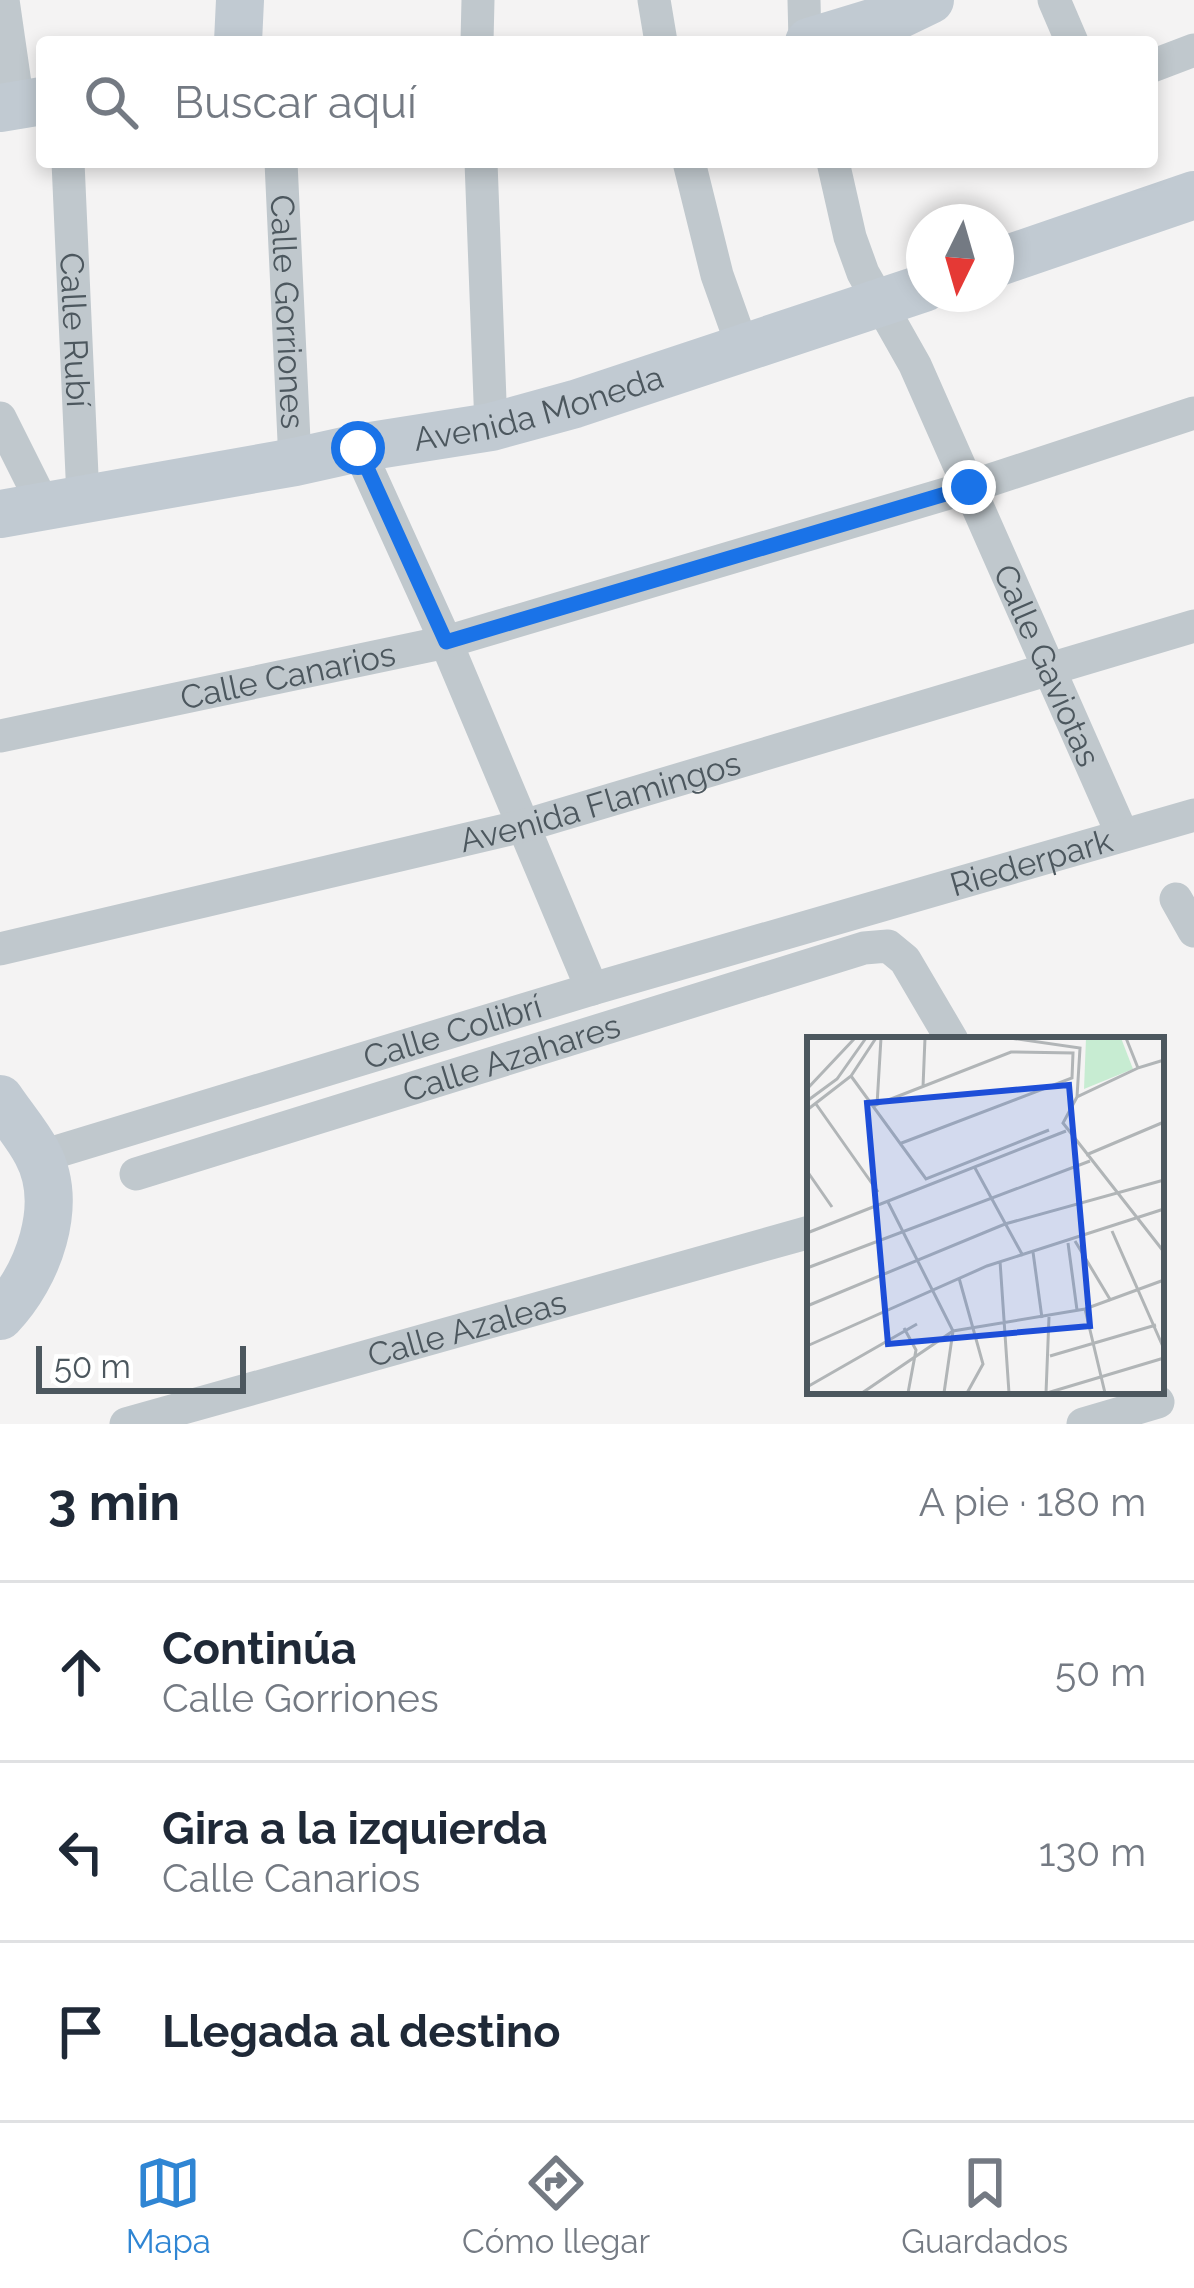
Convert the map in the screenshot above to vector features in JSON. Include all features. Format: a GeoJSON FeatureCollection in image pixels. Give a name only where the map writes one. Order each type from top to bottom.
{"type":"FeatureCollection","features":[{"type":"Feature","properties":{"kind":"main road"},"geometry":{"type":"LineString","coordinates":[[238,36],[240,0]]}},
{"type":"Feature","properties":{"kind":"main road"},"geometry":{"type":"LineString","coordinates":[[827,36],[901,14],[930,0]]}},
{"type":"Feature","properties":{"kind":"main road"},"geometry":{"type":"LineString","coordinates":[[1014,257],[1194,195]]}},
{"type":"Feature","properties":{"kind":"main road","name":"Avenida Moneda"},"geometry":{"type":"LineString","coordinates":[[42,506],[491,427],[902,296]]}},
{"type":"Feature","properties":{"kind":"main road"},"geometry":{"type":"LineString","coordinates":[[0,1099],[39,1156],[50,1206],[37,1264],[0,1316]]}},
{"type":"Feature","properties":{"kind":"street"},"geometry":{"type":"LineString","coordinates":[[3,0],[20,105]]}},
{"type":"Feature","properties":{"kind":"street"},"geometry":{"type":"LineString","coordinates":[[477,36],[478,0]]}},
{"type":"Feature","properties":{"kind":"street"},"geometry":{"type":"LineString","coordinates":[[654,0],[660,36]]}},
{"type":"Feature","properties":{"kind":"street"},"geometry":{"type":"LineString","coordinates":[[804,0],[807,36]]}},
{"type":"Feature","properties":{"kind":"street"},"geometry":{"type":"LineString","coordinates":[[1054,0],[1069,36]]}},
{"type":"Feature","properties":{"kind":"street"},"geometry":{"type":"LineString","coordinates":[[1158,64],[1194,50]]}},
{"type":"Feature","properties":{"kind":"street","name":"Calle Rubí"},"geometry":{"type":"LineString","coordinates":[[42,506],[68,168]]}},
{"type":"Feature","properties":{"kind":"street","name":"Calle Gorriones"},"geometry":{"type":"LineString","coordinates":[[281,168],[295,462]]}},
{"type":"Feature","properties":{"kind":"street"},"geometry":{"type":"LineString","coordinates":[[481,168],[491,427]]}},
{"type":"Feature","properties":{"kind":"street"},"geometry":{"type":"LineString","coordinates":[[690,168],[717,275],[743,348]]}},
{"type":"Feature","properties":{"kind":"street","name":"Calle Gaviotas"},"geometry":{"type":"LineString","coordinates":[[833,168],[863,273],[902,296],[915,365],[1122,834]]}},
{"type":"Feature","properties":{"kind":"street","name":"Calle Canarios"},"geometry":{"type":"LineString","coordinates":[[0,736],[446,642],[969,487],[1194,413]]}},
{"type":"Feature","properties":{"kind":"street"},"geometry":{"type":"LineString","coordinates":[[0,418],[42,506]]}},
{"type":"Feature","properties":{"kind":"street","name":"Calle Gorriones"},"geometry":{"type":"LineString","coordinates":[[358,448],[446,642],[592,989]]}},
{"type":"Feature","properties":{"kind":"street","name":"Avenida Flamingos"},"geometry":{"type":"LineString","coordinates":[[0,949],[523,826],[1194,626]]}},
{"type":"Feature","properties":{"kind":"street","name":"Riederpark"},"geometry":{"type":"LineString","coordinates":[[868,909],[1194,815]]}},
{"type":"Feature","properties":{"kind":"street"},"geometry":{"type":"LineString","coordinates":[[1176,899],[1194,931]]}},
{"type":"Feature","properties":{"kind":"street","name":"Calle Colibrí"},"geometry":{"type":"LineString","coordinates":[[39,1156],[868,909]]}},
{"type":"Feature","properties":{"kind":"street","name":"Calle Azahares"},"geometry":{"type":"LineString","coordinates":[[136,1174],[864,948],[888,946],[905,960],[950,1037]]}},
{"type":"Feature","properties":{"kind":"street","name":"Calle Azaleas"},"geometry":{"type":"LineString","coordinates":[[126,1424],[807,1233]]}},
{"type":"Feature","properties":{"kind":"street"},"geometry":{"type":"LineString","coordinates":[[1083,1424],[1150,1410]]}},
{"type":"Feature","properties":{"kind":"route"},"geometry":{"type":"LineString","coordinates":[[358,448],[446,642],[969,487]]}}]}
